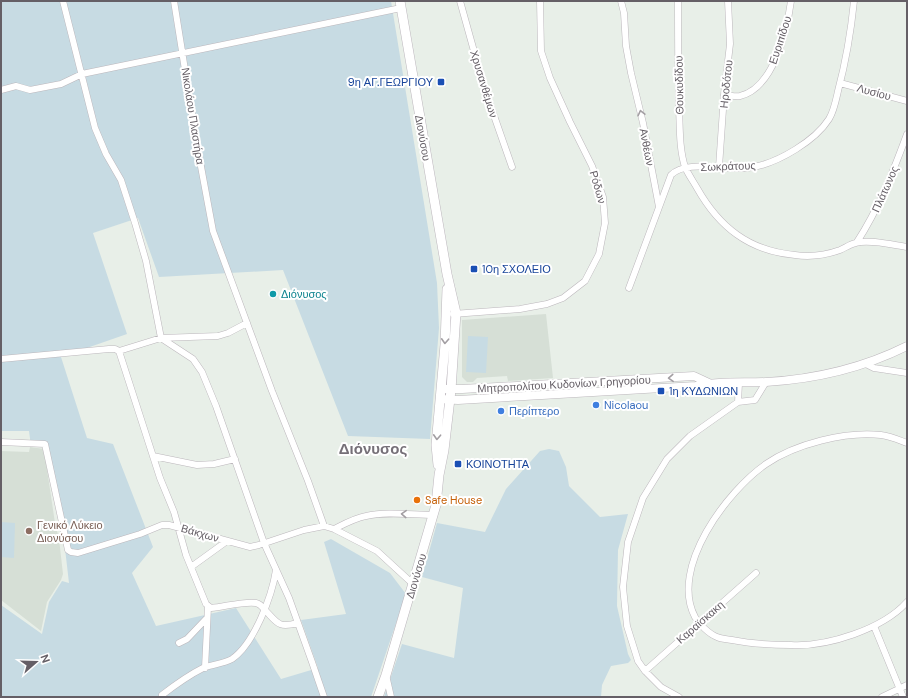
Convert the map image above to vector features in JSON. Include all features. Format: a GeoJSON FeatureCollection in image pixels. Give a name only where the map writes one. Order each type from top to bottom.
{"type":"FeatureCollection","features":[{"type":"Feature","properties":{"kind":"main road","name":"Διονύσου"},"geometry":{"type":"LineString","coordinates":[[378,697],[434,515],[450,400],[456,313],[447,274],[401,4]]}},
{"type":"Feature","properties":{"kind":"main road","name":"Διονύσου"},"geometry":{"type":"LineString","coordinates":[[439,475],[436,445],[446,345],[447,274]]}},
{"type":"Feature","properties":{"kind":"street"},"geometry":{"type":"LineString","coordinates":[[63,1],[95,128],[106,154],[121,180],[135,223],[147,266],[161,338],[193,359],[200,368],[216,406],[264,543],[289,598],[324,697]]}},
{"type":"Feature","properties":{"kind":"street","name":"Νικολάου Πλαστήρα"},"geometry":{"type":"LineString","coordinates":[[174,1],[197,145],[213,231],[324,526]]}},
{"type":"Feature","properties":{"kind":"street","name":"Χρυσανθέμων"},"geometry":{"type":"LineString","coordinates":[[460,1],[484,87],[512,167]]}},
{"type":"Feature","properties":{"kind":"street","name":"Ρόδων"},"geometry":{"type":"LineString","coordinates":[[446,316],[456,313],[520,309],[547,304],[563,298],[585,281],[599,254],[605,223],[603,197],[592,166],[550,78],[542,51],[540,1]]}},
{"type":"Feature","properties":{"kind":"street","name":"Ανθέων"},"geometry":{"type":"LineString","coordinates":[[621,1],[624,12],[626,46],[659,207]]}},
{"type":"Feature","properties":{"kind":"street","name":"Θουκυδίδου"},"geometry":{"type":"LineString","coordinates":[[678,1],[680,144],[685,168],[702,198],[716,217],[734,233],[748,242],[764,248],[802,256],[833,252],[857,242]]}},
{"type":"Feature","properties":{"kind":"street","name":"Ηροδότου"},"geometry":{"type":"LineString","coordinates":[[719,167],[724,95],[730,44],[728,1]]}},
{"type":"Feature","properties":{"kind":"street","name":"Ευριπίδου"},"geometry":{"type":"LineString","coordinates":[[724,95],[739,96],[750,91],[762,81],[773,65],[788,24],[791,1]]}},
{"type":"Feature","properties":{"kind":"street","name":"Σωκράτους"},"geometry":{"type":"LineString","coordinates":[[659,207],[671,175],[677,170],[685,168],[752,167],[763,165],[801,146],[819,132],[830,119],[834,109],[850,35],[854,1]]}},
{"type":"Feature","properties":{"kind":"street"},"geometry":{"type":"LineString","coordinates":[[1,90],[16,86],[30,90],[61,84],[82,74],[401,4]]}},
{"type":"Feature","properties":{"kind":"street","name":"Λυσίου"},"geometry":{"type":"LineString","coordinates":[[840,83],[907,101]]}},
{"type":"Feature","properties":{"kind":"street","name":"Πλάτωνος"},"geometry":{"type":"LineString","coordinates":[[857,242],[869,224],[888,184],[907,134]]}},
{"type":"Feature","properties":{"kind":"street"},"geometry":{"type":"LineString","coordinates":[[628,288],[659,207]]}},
{"type":"Feature","properties":{"kind":"street"},"geometry":{"type":"LineString","coordinates":[[857,242],[907,247]]}},
{"type":"Feature","properties":{"kind":"street"},"geometry":{"type":"LineString","coordinates":[[1,358],[109,349],[119,351],[161,338],[218,336],[228,333],[247,323]]}},
{"type":"Feature","properties":{"kind":"street","name":"Μητροπολίτου Κυδονίων Γρηγορίου"},"geometry":{"type":"LineString","coordinates":[[440,399],[450,400],[696,386],[709,383],[766,382],[808,378],[849,370],[907,346]]}},
{"type":"Feature","properties":{"kind":"street"},"geometry":{"type":"LineString","coordinates":[[119,351],[152,456],[174,512],[191,567],[208,607],[206,618],[205,668]]}},
{"type":"Feature","properties":{"kind":"street"},"geometry":{"type":"LineString","coordinates":[[866,364],[874,368],[907,373]]}},
{"type":"Feature","properties":{"kind":"street","name":"Μητροπολίτου Κυδονίων Γρηγορίου"},"geometry":{"type":"LineString","coordinates":[[441,389],[451,390],[694,376],[709,383]]}},
{"type":"Feature","properties":{"kind":"street"},"geometry":{"type":"LineString","coordinates":[[679,697],[661,687],[645,671],[638,660],[627,626],[623,587],[628,542],[643,498],[667,459],[690,436],[738,402],[755,400],[766,382]]}},
{"type":"Feature","properties":{"kind":"street"},"geometry":{"type":"LineString","coordinates":[[738,402],[739,383]]}},
{"type":"Feature","properties":{"kind":"street"},"geometry":{"type":"LineString","coordinates":[[907,443],[882,435],[841,436],[795,448],[766,464],[740,487],[713,519],[696,550],[689,582],[690,607],[699,623],[716,637],[751,644],[808,646],[838,640],[874,626],[902,608],[907,602]]}},
{"type":"Feature","properties":{"kind":"street","name":"Βάκχων"},"geometry":{"type":"LineString","coordinates":[[1,442],[44,444],[47,447],[61,524],[68,550],[71,552],[78,553],[140,534],[162,525],[178,527],[250,547],[304,530],[324,526],[334,529],[377,552],[414,584]]}},
{"type":"Feature","properties":{"kind":"street"},"geometry":{"type":"LineString","coordinates":[[152,456],[197,465],[214,464],[234,458]]}},
{"type":"Feature","properties":{"kind":"street"},"geometry":{"type":"LineString","coordinates":[[334,529],[364,516],[374,514],[389,513],[434,515]]}},
{"type":"Feature","properties":{"kind":"street"},"geometry":{"type":"LineString","coordinates":[[191,567],[227,541]]}},
{"type":"Feature","properties":{"kind":"street"},"geometry":{"type":"LineString","coordinates":[[162,695],[188,676],[231,659],[246,647],[272,591],[276,570]]}},
{"type":"Feature","properties":{"kind":"street","name":"Καραϊσκακη"},"geometry":{"type":"LineString","coordinates":[[645,671],[756,573]]}},
{"type":"Feature","properties":{"kind":"street"},"geometry":{"type":"LineString","coordinates":[[208,607],[212,608],[252,603],[258,604],[278,623],[284,626],[298,624]]}},
{"type":"Feature","properties":{"kind":"street"},"geometry":{"type":"LineString","coordinates":[[179,643],[186,639],[206,618]]}},
{"type":"Feature","properties":{"kind":"street"},"geometry":{"type":"LineString","coordinates":[[874,626],[904,697]]}},
{"type":"Feature","properties":{"kind":"street","name":"Διονύσου"},"geometry":{"type":"LineString","coordinates":[[386,675],[391,697]]}},
{"type":"Feature","properties":{"kind":"street"},"geometry":{"type":"LineString","coordinates":[[882,697],[907,685]]}},
{"type":"Feature","properties":{"kind":"shaded area"},"geometry":{"type":"Polygon","coordinates":[[[1,1],[391,1],[437,283],[439,328],[430,439],[348,436],[283,270],[159,277],[138,218],[93,233],[127,334],[61,357],[87,438],[113,444],[153,547],[132,573],[156,626],[236,608],[281,679],[318,668],[301,620],[346,614],[324,542],[331,539],[390,573],[406,594],[371,697],[1,697],[1,605],[42,634],[49,602],[62,581],[69,583],[64,540],[59,524],[45,446],[31,446],[29,431],[1,431],[1,1]]]}},
{"type":"Feature","properties":{"kind":"shaded area"},"geometry":{"type":"Polygon","coordinates":[[[546,314],[553,378],[508,381],[507,376],[477,378],[473,382],[467,382],[462,377],[462,320],[546,314]]]}},
{"type":"Feature","properties":{"kind":"shaded area"},"geometry":{"type":"Polygon","coordinates":[[[468,336],[488,337],[486,373],[466,372],[468,336]]]}},
{"type":"Feature","properties":{"kind":"shaded area","name":"Γενικό Λύκειο Διονύσου"},"geometry":{"type":"Polygon","coordinates":[[[30,447],[44,449],[55,523],[59,539],[63,574],[61,580],[47,602],[41,631],[1,600],[1,451],[29,452],[30,447]]]}},
{"type":"Feature","properties":{"kind":"shaded area"},"geometry":{"type":"Polygon","coordinates":[[[549,449],[559,451],[566,467],[569,486],[600,517],[628,514],[618,550],[617,606],[628,654],[631,660],[628,663],[611,666],[602,685],[601,697],[384,697],[402,644],[454,658],[463,588],[422,577],[437,523],[485,532],[506,489],[540,451],[549,449]]]}},
{"type":"Feature","properties":{"kind":"shaded area"},"geometry":{"type":"Polygon","coordinates":[[[1,522],[15,523],[14,558],[1,557],[1,522]]]}},
{"type":"Feature","properties":{"kind":"place","name":"9η ΑΓ.ΓΕΩΡΓΙΟΥ"},"geometry":{"type":"Point","coordinates":[441,82]}},
{"type":"Feature","properties":{"kind":"place","name":"10η ΣΧΟΛΕΙΟ"},"geometry":{"type":"Point","coordinates":[474,269]}},
{"type":"Feature","properties":{"kind":"place","name":"Διόνυσος"},"geometry":{"type":"Point","coordinates":[273,294]}},
{"type":"Feature","properties":{"kind":"place","name":"1η ΚΥΔΩΝΙΩΝ"},"geometry":{"type":"Point","coordinates":[661,391]}},
{"type":"Feature","properties":{"kind":"place","name":"Nicolaou"},"geometry":{"type":"Point","coordinates":[596,405]}},
{"type":"Feature","properties":{"kind":"place","name":"Περίπτερο"},"geometry":{"type":"Point","coordinates":[501,411]}},
{"type":"Feature","properties":{"kind":"place","name":"ΚΟΙΝΟΤΗΤΑ"},"geometry":{"type":"Point","coordinates":[458,464]}},
{"type":"Feature","properties":{"kind":"place","name":"Safe House"},"geometry":{"type":"Point","coordinates":[417,500]}},
{"type":"Feature","properties":{"kind":"place","name":"Γενικό Λύκειο Διονύσου"},"geometry":{"type":"Point","coordinates":[29,531]}},
{"type":"Feature","properties":{"kind":"district","name":"Διόνυσος"},"geometry":{"type":"Point","coordinates":[373,449]}}]}
